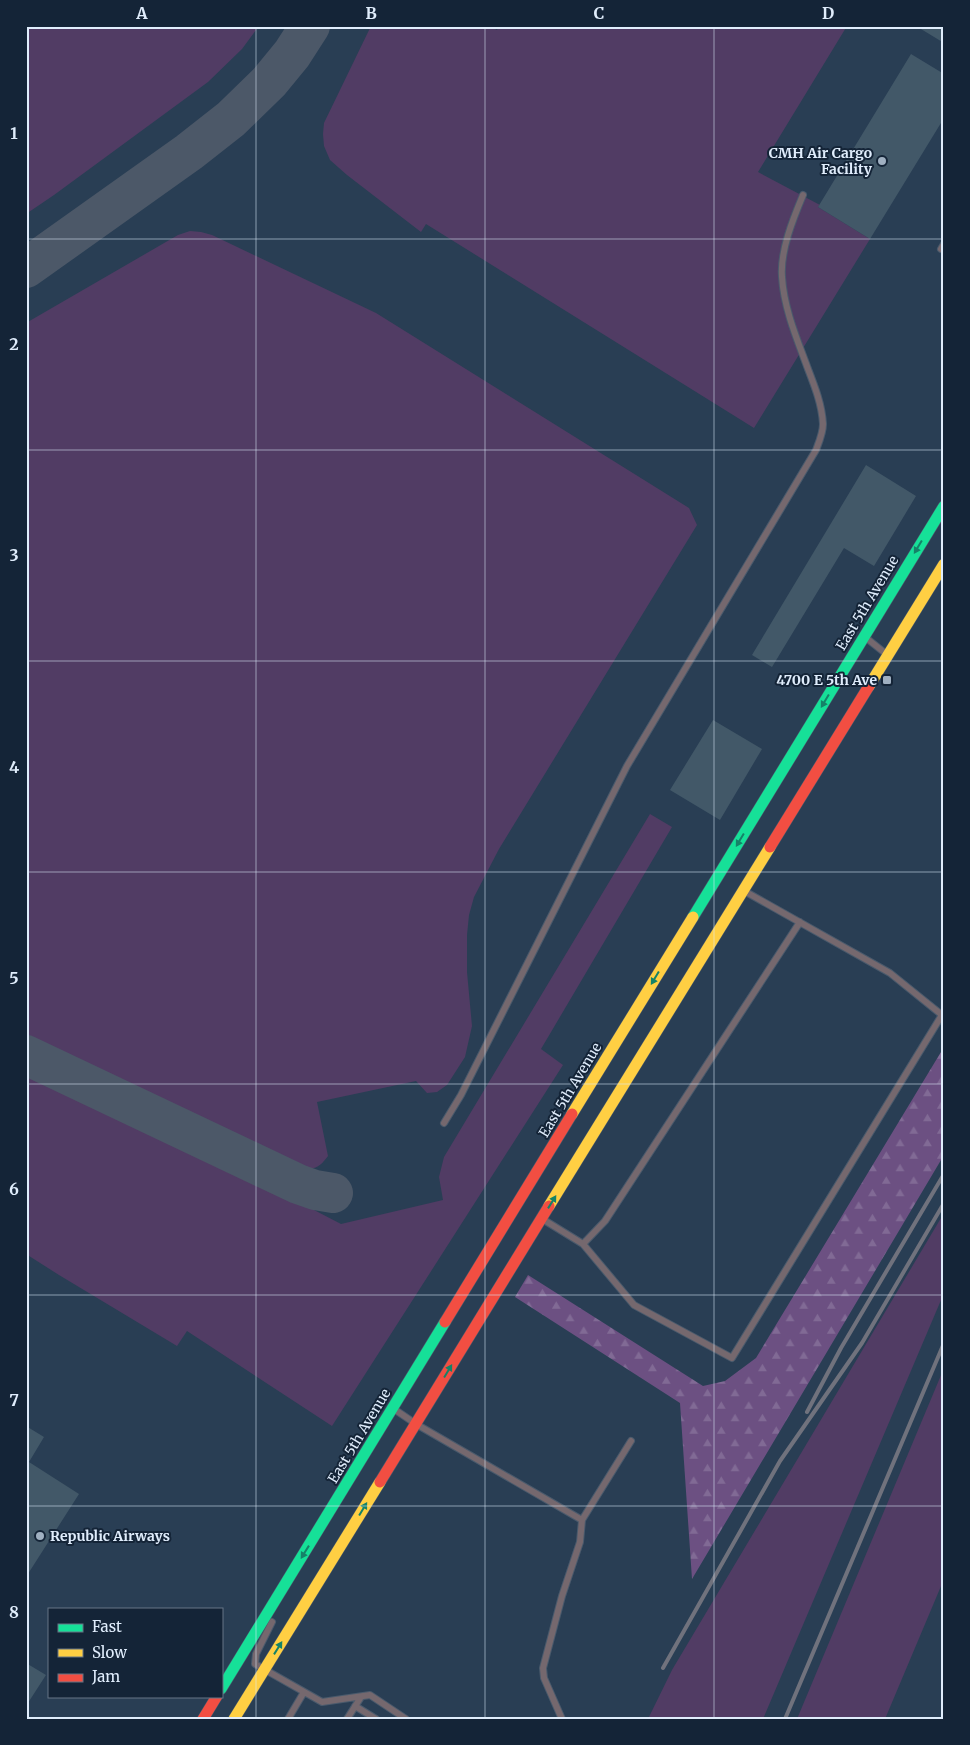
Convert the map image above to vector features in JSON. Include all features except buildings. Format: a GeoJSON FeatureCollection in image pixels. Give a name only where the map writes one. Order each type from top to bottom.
{"type":"FeatureCollection","features":[{"type":"Feature","properties":{"kind":"main road","name":"East 5th Avenue"},"geometry":{"type":"LineString","coordinates":[[222,1687],[944,506]]}},
{"type":"Feature","properties":{"kind":"main road"},"geometry":{"type":"LineString","coordinates":[[234,1719],[944,564]]}},
{"type":"Feature","properties":{"kind":"main road"},"geometry":{"type":"LineString","coordinates":[[203,1719],[216,1698]]}},
{"type":"Feature","properties":{"kind":"lane"},"geometry":{"type":"LineString","coordinates":[[444,1123],[461,1095],[627,766],[816,450],[823,426],[821,408],[818,393],[787,310],[782,274],[792,221],[803,196]]}},
{"type":"Feature","properties":{"kind":"lane"},"geometry":{"type":"LineString","coordinates":[[864,636],[888,655]]}},
{"type":"Feature","properties":{"kind":"lane"},"geometry":{"type":"LineString","coordinates":[[542,1218],[583,1244],[634,1305],[732,1358],[942,1014],[890,973],[743,890]]}},
{"type":"Feature","properties":{"kind":"lane"},"geometry":{"type":"LineString","coordinates":[[583,1244],[606,1220],[800,922]]}},
{"type":"Feature","properties":{"kind":"lane"},"geometry":{"type":"LineString","coordinates":[[393,1408],[416,1424],[582,1520]]}},
{"type":"Feature","properties":{"kind":"lane"},"geometry":{"type":"LineString","coordinates":[[562,1719],[544,1678],[543,1668],[562,1596],[580,1542],[582,1520],[631,1441]]}},
{"type":"Feature","properties":{"kind":"lane"},"geometry":{"type":"LineString","coordinates":[[285,1586],[269,1630],[256,1654],[255,1664],[322,1702],[370,1695],[406,1719]]}},
{"type":"Feature","properties":{"kind":"lane"},"geometry":{"type":"LineString","coordinates":[[288,1719],[304,1692]]}},
{"type":"Feature","properties":{"kind":"lane"},"geometry":{"type":"LineString","coordinates":[[348,1718],[361,1696]]}},
{"type":"Feature","properties":{"kind":"lane"},"geometry":{"type":"LineString","coordinates":[[355,1706],[376,1719]]}},
{"type":"Feature","properties":{"kind":"shaded area"},"geometry":{"type":"Polygon","coordinates":[[[26,26],[259,26],[242,49],[208,82],[26,214],[26,26]]]}},
{"type":"Feature","properties":{"kind":"shaded area"},"geometry":{"type":"Polygon","coordinates":[[[371,26],[494,26],[496,30],[504,26],[847,26],[758,172],[820,205],[818,207],[870,239],[754,428],[426,224],[421,232],[330,160],[324,146],[324,123],[371,26]]]}},
{"type":"Feature","properties":{"kind":"shaded area"},"geometry":{"type":"Polygon","coordinates":[[[190,231],[212,235],[376,313],[689,508],[697,525],[499,849],[474,897],[469,915],[467,935],[467,972],[472,1026],[465,1057],[447,1085],[437,1092],[427,1093],[416,1081],[317,1102],[328,1156],[321,1164],[313,1168],[306,1168],[26,1036],[26,323],[178,235],[190,231]]]}},
{"type":"Feature","properties":{"kind":"shaded area"},"geometry":{"type":"Polygon","coordinates":[[[650,814],[672,827],[541,1049],[563,1065],[332,1426],[187,1331],[177,1346],[26,1254],[26,1074],[289,1197],[341,1224],[443,1200],[439,1177],[444,1157],[650,814]]]}},
{"type":"Feature","properties":{"kind":"shaded area"},"geometry":{"type":"Polygon","coordinates":[[[944,1213],[944,1293],[763,1719],[648,1719],[672,1670],[944,1213]]]}},
{"type":"Feature","properties":{"kind":"shaded area"},"geometry":{"type":"Polygon","coordinates":[[[944,1368],[944,1579],[885,1719],[797,1719],[944,1368]]]}},
{"type":"Feature","properties":{"kind":"green space"},"geometry":{"type":"Polygon","coordinates":[[[944,1047],[944,1155],[692,1579],[680,1403],[515,1297],[528,1275],[703,1386],[725,1381],[756,1358],[944,1047]]]}},
{"type":"Feature","properties":{"kind":"taxiway"},"geometry":{"type":"LineString","coordinates":[[26,268],[189,152],[231,119],[269,82],[292,54],[310,26]]}},
{"type":"Feature","properties":{"kind":"taxiway"},"geometry":{"type":"LineString","coordinates":[[26,1055],[298,1184],[315,1190],[333,1193]]}},
{"type":"Feature","properties":{"kind":"railway"},"geometry":{"type":"LineString","coordinates":[[807,1412],[841,1348],[944,1174]]}},
{"type":"Feature","properties":{"kind":"railway"},"geometry":{"type":"LineString","coordinates":[[663,1668],[780,1461],[862,1343],[944,1203]]}},
{"type":"Feature","properties":{"kind":"railway"},"geometry":{"type":"LineString","coordinates":[[785,1719],[944,1343]]}},
{"type":"Feature","properties":{"kind":"traffic: fast"},"geometry":{"type":"LineString","coordinates":[[693,917],[944,506]]}},
{"type":"Feature","properties":{"kind":"traffic: fast"},"geometry":{"type":"LineString","coordinates":[[222,1687],[445,1322]]}},
{"type":"Feature","properties":{"kind":"traffic: slow"},"geometry":{"type":"LineString","coordinates":[[869,686],[944,564]]}},
{"type":"Feature","properties":{"kind":"traffic: slow"},"geometry":{"type":"LineString","coordinates":[[549,1206],[770,847]]}},
{"type":"Feature","properties":{"kind":"traffic: slow"},"geometry":{"type":"LineString","coordinates":[[572,1114],[693,917]]}},
{"type":"Feature","properties":{"kind":"traffic: slow"},"geometry":{"type":"LineString","coordinates":[[234,1719],[380,1482]]}},
{"type":"Feature","properties":{"kind":"traffic: jam"},"geometry":{"type":"LineString","coordinates":[[770,847],[869,686]]}},
{"type":"Feature","properties":{"kind":"traffic: jam"},"geometry":{"type":"LineString","coordinates":[[445,1322],[572,1114]]}},
{"type":"Feature","properties":{"kind":"traffic: jam"},"geometry":{"type":"LineString","coordinates":[[380,1482],[549,1206]]}},
{"type":"Feature","properties":{"kind":"traffic: jam"},"geometry":{"type":"LineString","coordinates":[[203,1719],[216,1698]]}},
{"type":"Feature","properties":{"kind":"place","name":"CMH Air Cargo Facility"},"geometry":{"type":"Point","coordinates":[882,161]}},
{"type":"Feature","properties":{"kind":"place","name":"4700 E 5th Ave"},"geometry":{"type":"Point","coordinates":[887,680]}},
{"type":"Feature","properties":{"kind":"place","name":"Republic Airways"},"geometry":{"type":"Point","coordinates":[40,1536]}}]}
